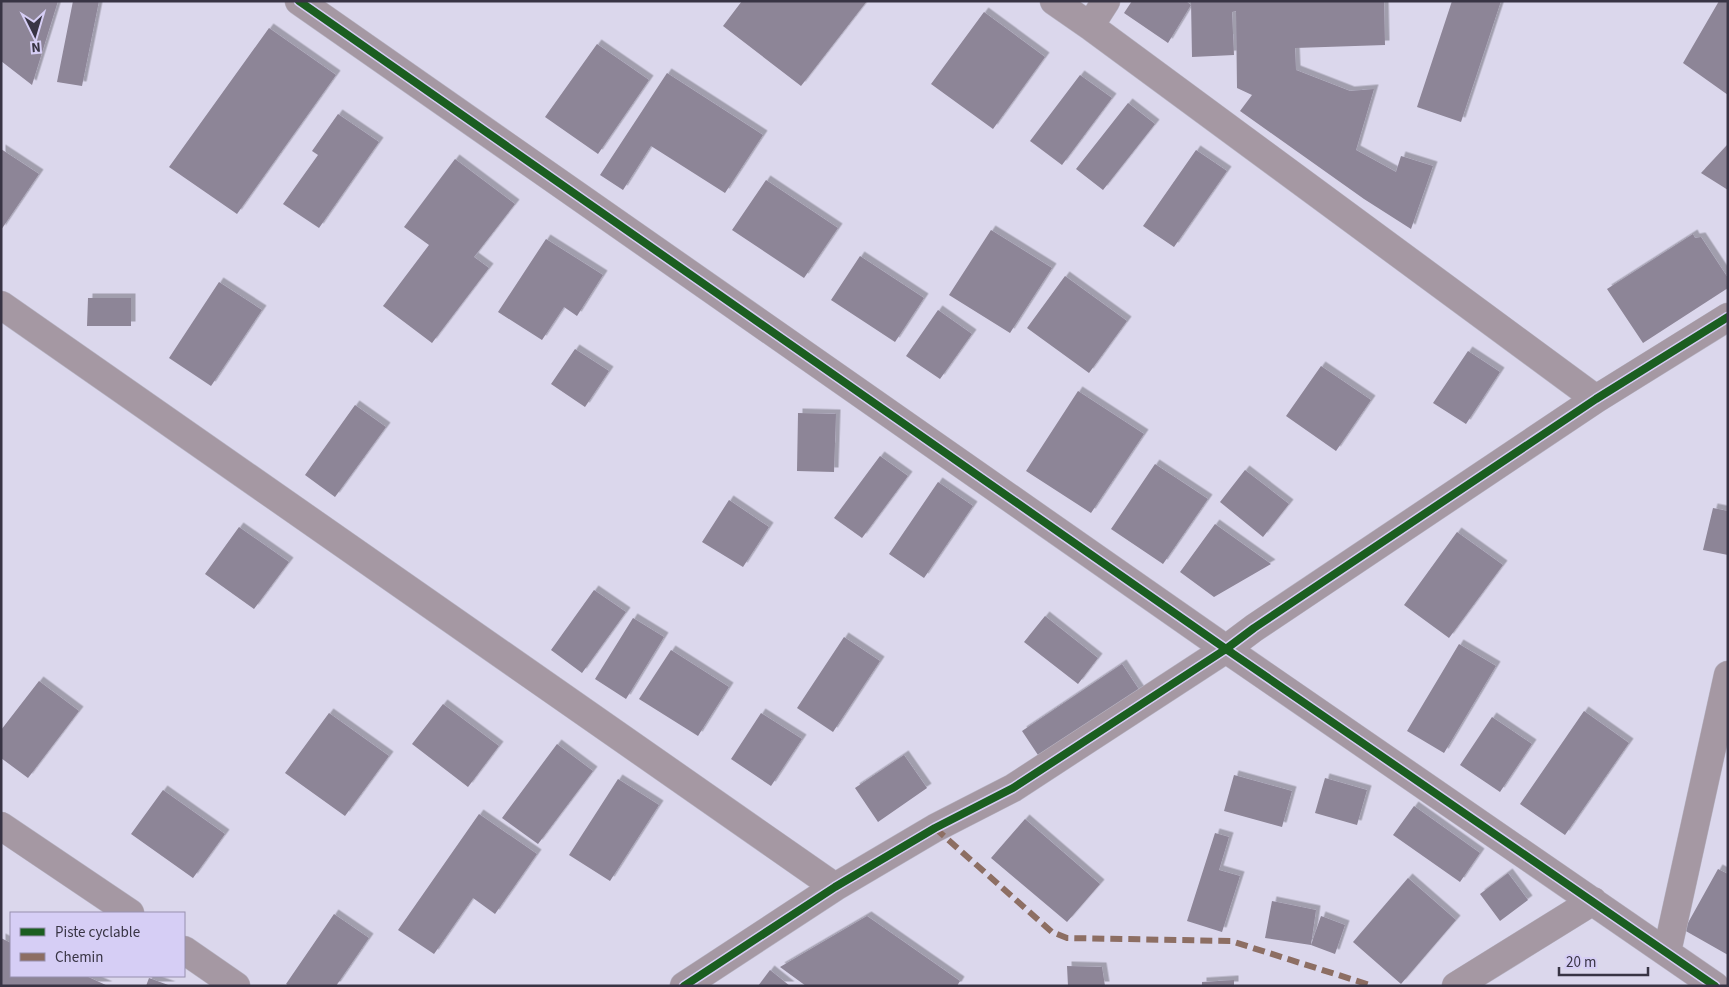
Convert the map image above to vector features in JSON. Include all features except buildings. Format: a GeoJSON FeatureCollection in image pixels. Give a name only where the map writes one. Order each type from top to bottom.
{"type":"FeatureCollection","features":[{"type":"Feature","properties":{"kind":"street"},"geometry":{"type":"LineString","coordinates":[[299,1],[1226,649],[1715,986]]}},
{"type":"Feature","properties":{"kind":"street"},"geometry":{"type":"LineString","coordinates":[[1054,1],[1596,399]]}},
{"type":"Feature","properties":{"kind":"street"},"geometry":{"type":"LineString","coordinates":[[1090,26],[1106,1]]}},
{"type":"Feature","properties":{"kind":"street"},"geometry":{"type":"LineString","coordinates":[[1,305],[835,887]]}},
{"type":"Feature","properties":{"kind":"street"},"geometry":{"type":"LineString","coordinates":[[684,986],[835,887],[935,828],[1013,788],[1226,649],[1596,399],[1728,317]]}},
{"type":"Feature","properties":{"kind":"street"},"geometry":{"type":"LineString","coordinates":[[1667,952],[1728,675]]}},
{"type":"Feature","properties":{"kind":"street"},"geometry":{"type":"LineString","coordinates":[[1,826],[129,912]]}},
{"type":"Feature","properties":{"kind":"street"},"geometry":{"type":"LineString","coordinates":[[1456,986],[1592,901]]}},
{"type":"Feature","properties":{"kind":"street"},"geometry":{"type":"LineString","coordinates":[[185,951],[236,986]]}},
{"type":"Feature","properties":{"kind":"marked path"},"geometry":{"type":"LineString","coordinates":[[935,828],[1052,932],[1067,938],[1231,941],[1373,986]]}},
{"type":"Feature","properties":{"kind":"cycle path"},"geometry":{"type":"LineString","coordinates":[[299,1],[1226,649],[1715,986]]}},
{"type":"Feature","properties":{"kind":"cycle path"},"geometry":{"type":"LineString","coordinates":[[684,986],[835,887],[935,828],[1013,788],[1226,649],[1254,628],[1596,399],[1728,317]]}}]}
